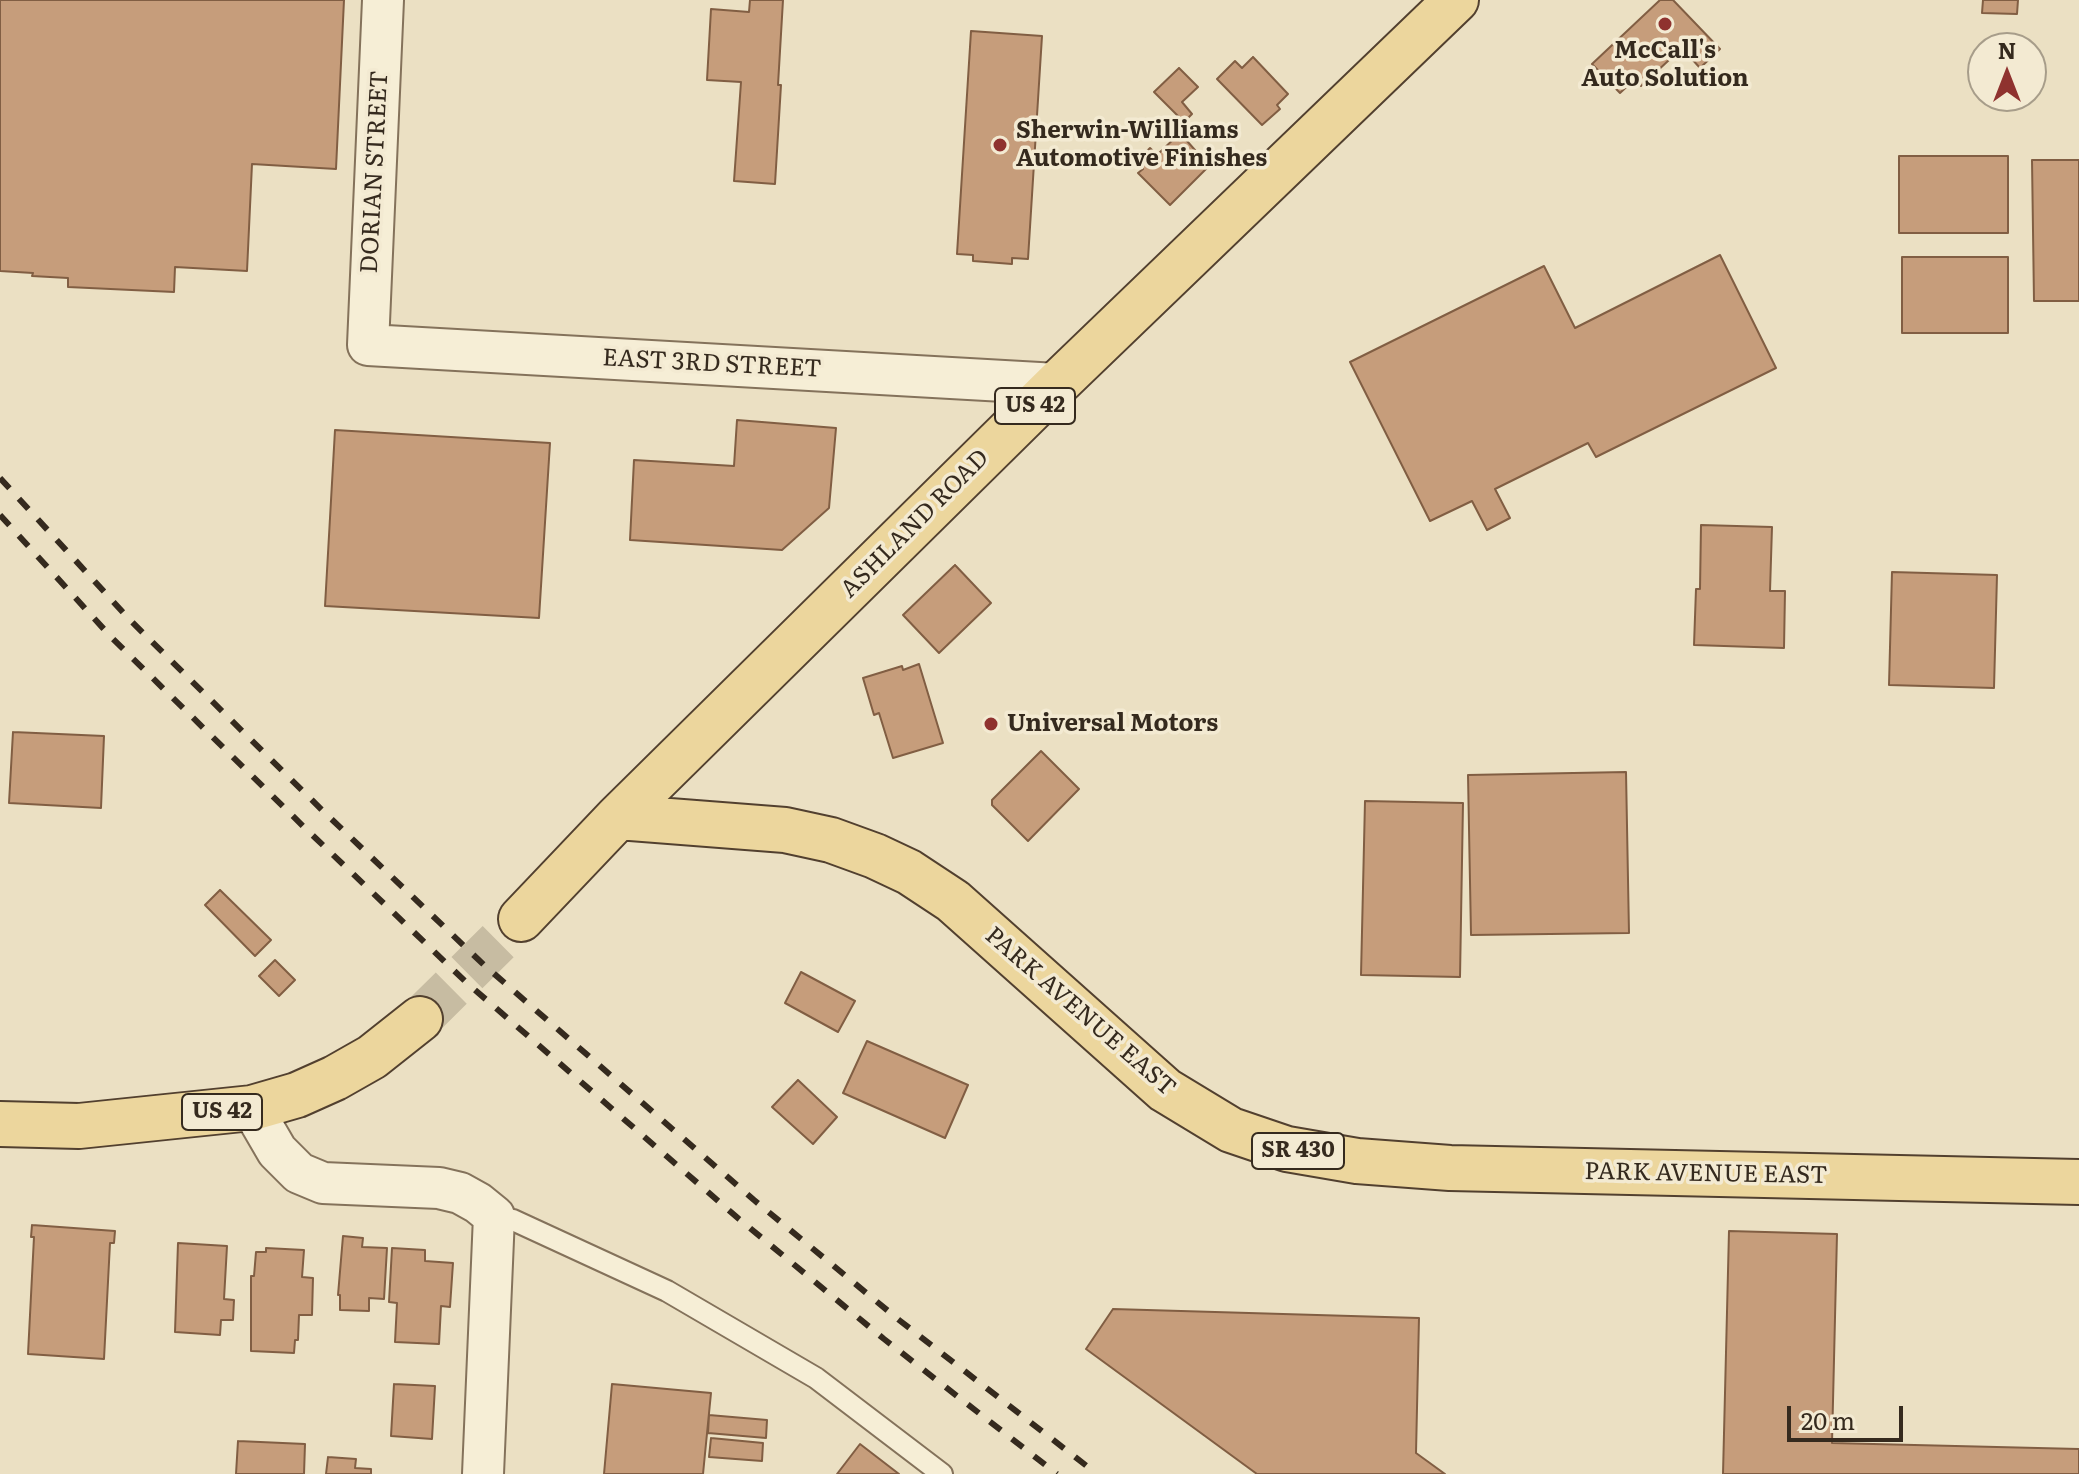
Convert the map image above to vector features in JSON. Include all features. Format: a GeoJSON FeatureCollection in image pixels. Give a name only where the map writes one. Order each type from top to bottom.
{"type":"FeatureCollection","features":[{"type":"Feature","properties":{"kind":"main road","name":"ASHLAND ROAD"},"geometry":{"type":"LineString","coordinates":[[618,817],[1057,384],[1456,0]]}},
{"type":"Feature","properties":{"kind":"main road","name":"US 42"},"geometry":{"type":"LineString","coordinates":[[521,919],[618,817]]}},
{"type":"Feature","properties":{"kind":"main road","name":"PARK AVENUE EAST"},"geometry":{"type":"LineString","coordinates":[[618,817],[785,830],[831,840],[909,872],[953,901],[1165,1090],[1231,1130],[1287,1149],[1357,1161],[1450,1168],[2079,1182]]}},
{"type":"Feature","properties":{"kind":"main road","name":"US 42"},"geometry":{"type":"LineString","coordinates":[[0,1124],[79,1126],[252,1108],[297,1095],[335,1078],[372,1057],[420,1019]]}},
{"type":"Feature","properties":{"kind":"street","name":"DORIAN STREET"},"geometry":{"type":"LineString","coordinates":[[368,345],[383,0]]}},
{"type":"Feature","properties":{"kind":"street","name":"EAST 3RD STREET"},"geometry":{"type":"LineString","coordinates":[[368,345],[1057,384]]}},
{"type":"Feature","properties":{"kind":"street"},"geometry":{"type":"LineString","coordinates":[[252,1108],[277,1151],[299,1173],[323,1183],[439,1188],[460,1193],[494,1216],[483,1474]]}},
{"type":"Feature","properties":{"kind":"lane"},"geometry":{"type":"LineString","coordinates":[[494,1216],[513,1220],[681,1299],[816,1378],[942,1474]]}},
{"type":"Feature","properties":{"kind":"building"},"geometry":{"type":"Polygon","coordinates":[[[0,0],[344,0],[336,169],[252,164],[247,271],[175,267],[174,292],[68,287],[68,278],[0,271],[0,0]]]}},
{"type":"Feature","properties":{"kind":"building"},"geometry":{"type":"Polygon","coordinates":[[[750,0],[783,0],[775,184],[734,181],[741,82],[707,80],[711,9],[749,12],[750,0]]]}},
{"type":"Feature","properties":{"kind":"building","name":"McCall's Auto Solution"},"geometry":{"type":"Polygon","coordinates":[[[1660,0],[1673,0],[1720,49],[1700,68],[1682,48],[1641,86],[1635,79],[1620,93],[1592,64],[1660,0]]]}},
{"type":"Feature","properties":{"kind":"building"},"geometry":{"type":"Polygon","coordinates":[[[1983,0],[2018,0],[2017,14],[1982,13],[1983,0]]]}},
{"type":"Feature","properties":{"kind":"building","name":"Sherwin-Williams Automotive Finishes"},"geometry":{"type":"Polygon","coordinates":[[[971,31],[1042,36],[1028,259],[1012,258],[1012,264],[973,261],[973,255],[957,254],[971,31]]]}},
{"type":"Feature","properties":{"kind":"building"},"geometry":{"type":"Polygon","coordinates":[[[1253,57],[1288,94],[1277,105],[1280,109],[1262,125],[1217,79],[1235,61],[1242,68],[1253,57]]]}},
{"type":"Feature","properties":{"kind":"building"},"geometry":{"type":"Polygon","coordinates":[[[1179,68],[1198,87],[1182,102],[1192,114],[1184,122],[1154,92],[1179,68]]]}},
{"type":"Feature","properties":{"kind":"building"},"geometry":{"type":"Polygon","coordinates":[[[1180,133],[1209,166],[1170,205],[1138,173],[1143,169],[1136,162],[1150,148],[1157,155],[1180,133]]]}},
{"type":"Feature","properties":{"kind":"building"},"geometry":{"type":"Polygon","coordinates":[[[1899,156],[2008,156],[2008,233],[1899,233],[1899,156]]]}},
{"type":"Feature","properties":{"kind":"building"},"geometry":{"type":"Polygon","coordinates":[[[2032,160],[2079,160],[2079,301],[2034,301],[2032,160]]]}},
{"type":"Feature","properties":{"kind":"building"},"geometry":{"type":"Polygon","coordinates":[[[1720,255],[1776,368],[1596,457],[1588,443],[1495,489],[1510,518],[1487,530],[1472,501],[1430,521],[1350,362],[1544,266],[1575,328],[1720,255]]]}},
{"type":"Feature","properties":{"kind":"building"},"geometry":{"type":"Polygon","coordinates":[[[1902,257],[2008,257],[2008,333],[1902,333],[1902,257]]]}},
{"type":"Feature","properties":{"kind":"building"},"geometry":{"type":"Polygon","coordinates":[[[737,420],[836,428],[829,508],[782,550],[630,540],[634,460],[734,466],[737,420]]]}},
{"type":"Feature","properties":{"kind":"building"},"geometry":{"type":"Polygon","coordinates":[[[335,430],[550,443],[539,618],[325,606],[335,430]]]}},
{"type":"Feature","properties":{"kind":"building"},"geometry":{"type":"Polygon","coordinates":[[[1701,525],[1772,527],[1770,591],[1785,591],[1784,648],[1694,645],[1696,589],[1700,589],[1701,525]]]}},
{"type":"Feature","properties":{"kind":"building"},"geometry":{"type":"Polygon","coordinates":[[[955,565],[991,603],[939,653],[903,615],[955,565]]]}},
{"type":"Feature","properties":{"kind":"building"},"geometry":{"type":"Polygon","coordinates":[[[1892,572],[1997,575],[1994,688],[1889,685],[1892,572]]]}},
{"type":"Feature","properties":{"kind":"building"},"geometry":{"type":"Polygon","coordinates":[[[919,664],[943,743],[893,758],[879,713],[874,715],[863,678],[919,664]]]}},
{"type":"Feature","properties":{"kind":"building"},"geometry":{"type":"Polygon","coordinates":[[[13,732],[104,736],[101,808],[9,803],[13,732]]]}},
{"type":"Feature","properties":{"kind":"building"},"geometry":{"type":"Polygon","coordinates":[[[1041,751],[1079,789],[1028,841],[992,805],[992,800],[1041,751]]]}},
{"type":"Feature","properties":{"kind":"building"},"geometry":{"type":"Polygon","coordinates":[[[1626,772],[1629,933],[1471,935],[1468,775],[1626,772]]]}},
{"type":"Feature","properties":{"kind":"building"},"geometry":{"type":"Polygon","coordinates":[[[1365,801],[1463,803],[1460,977],[1361,975],[1365,801]]]}},
{"type":"Feature","properties":{"kind":"building"},"geometry":{"type":"Polygon","coordinates":[[[220,890],[271,940],[255,956],[205,905],[220,890]]]}},
{"type":"Feature","properties":{"kind":"building"},"geometry":{"type":"Polygon","coordinates":[[[275,960],[295,980],[279,996],[259,976],[275,960]]]}},
{"type":"Feature","properties":{"kind":"building"},"geometry":{"type":"Polygon","coordinates":[[[801,972],[855,1001],[838,1032],[785,1003],[801,972]]]}},
{"type":"Feature","properties":{"kind":"building"},"geometry":{"type":"Polygon","coordinates":[[[867,1041],[968,1085],[945,1138],[843,1093],[867,1041]]]}},
{"type":"Feature","properties":{"kind":"building"},"geometry":{"type":"Polygon","coordinates":[[[798,1080],[837,1117],[813,1144],[772,1107],[798,1080]]]}},
{"type":"Feature","properties":{"kind":"building"},"geometry":{"type":"Polygon","coordinates":[[[32,1225],[115,1231],[114,1243],[110,1243],[104,1359],[28,1354],[32,1225]]]}},
{"type":"Feature","properties":{"kind":"building"},"geometry":{"type":"Polygon","coordinates":[[[1729,1231],[1837,1234],[1832,1443],[2079,1449],[2079,1474],[1723,1474],[1729,1231]]]}},
{"type":"Feature","properties":{"kind":"building"},"geometry":{"type":"Polygon","coordinates":[[[343,1236],[363,1238],[362,1247],[387,1248],[384,1299],[369,1298],[369,1311],[340,1310],[338,1295],[343,1236]]]}},
{"type":"Feature","properties":{"kind":"building"},"geometry":{"type":"Polygon","coordinates":[[[178,1243],[227,1246],[224,1299],[234,1300],[233,1320],[221,1320],[220,1335],[175,1332],[178,1243]]]}},
{"type":"Feature","properties":{"kind":"building"},"geometry":{"type":"Polygon","coordinates":[[[266,1248],[304,1250],[302,1277],[313,1278],[312,1315],[299,1315],[294,1353],[251,1351],[251,1276],[254,1276],[256,1252],[266,1252],[266,1248]]]}},
{"type":"Feature","properties":{"kind":"building"},"geometry":{"type":"Polygon","coordinates":[[[392,1248],[425,1250],[425,1261],[453,1263],[450,1307],[441,1306],[439,1344],[395,1342],[397,1303],[389,1302],[392,1248]]]}},
{"type":"Feature","properties":{"kind":"building"},"geometry":{"type":"Polygon","coordinates":[[[1113,1309],[1419,1318],[1416,1453],[1445,1474],[1257,1474],[1086,1349],[1113,1309]]]}},
{"type":"Feature","properties":{"kind":"building"},"geometry":{"type":"Polygon","coordinates":[[[394,1384],[435,1386],[432,1439],[391,1436],[394,1384]]]}},
{"type":"Feature","properties":{"kind":"building"},"geometry":{"type":"Polygon","coordinates":[[[612,1384],[711,1393],[703,1474],[604,1474],[612,1384]]]}},
{"type":"Feature","properties":{"kind":"building"},"geometry":{"type":"Polygon","coordinates":[[[709,1415],[767,1420],[766,1438],[708,1433],[709,1415]]]}},
{"type":"Feature","properties":{"kind":"building"},"geometry":{"type":"Polygon","coordinates":[[[711,1438],[763,1443],[762,1461],[709,1457],[711,1438]]]}},
{"type":"Feature","properties":{"kind":"building"},"geometry":{"type":"Polygon","coordinates":[[[238,1441],[305,1444],[304,1474],[236,1474],[238,1441]]]}},
{"type":"Feature","properties":{"kind":"building"},"geometry":{"type":"Polygon","coordinates":[[[860,1444],[899,1474],[837,1474],[860,1444]]]}},
{"type":"Feature","properties":{"kind":"building"},"geometry":{"type":"Polygon","coordinates":[[[328,1457],[356,1459],[355,1468],[371,1469],[371,1474],[326,1474],[328,1457]]]}},
{"type":"Feature","properties":{"kind":"tunnel"},"geometry":{"type":"LineString","coordinates":[[420,1019],[521,919]]}},
{"type":"Feature","properties":{"kind":"railway"},"geometry":{"type":"LineString","coordinates":[[0,478],[130,620],[484,965],[754,1200],[899,1320],[1097,1474]]}},
{"type":"Feature","properties":{"kind":"railway"},"geometry":{"type":"LineString","coordinates":[[0,515],[112,638],[467,983],[739,1219],[884,1339],[1057,1474]]}},
{"type":"Feature","properties":{"kind":"place","name":"McCall's Auto Solution"},"geometry":{"type":"Point","coordinates":[1665,24]}},
{"type":"Feature","properties":{"kind":"place","name":"Sherwin-Williams Automotive Finishes"},"geometry":{"type":"Point","coordinates":[1000,145]}},
{"type":"Feature","properties":{"kind":"place","name":"Universal Motors"},"geometry":{"type":"Point","coordinates":[991,724]}}]}
